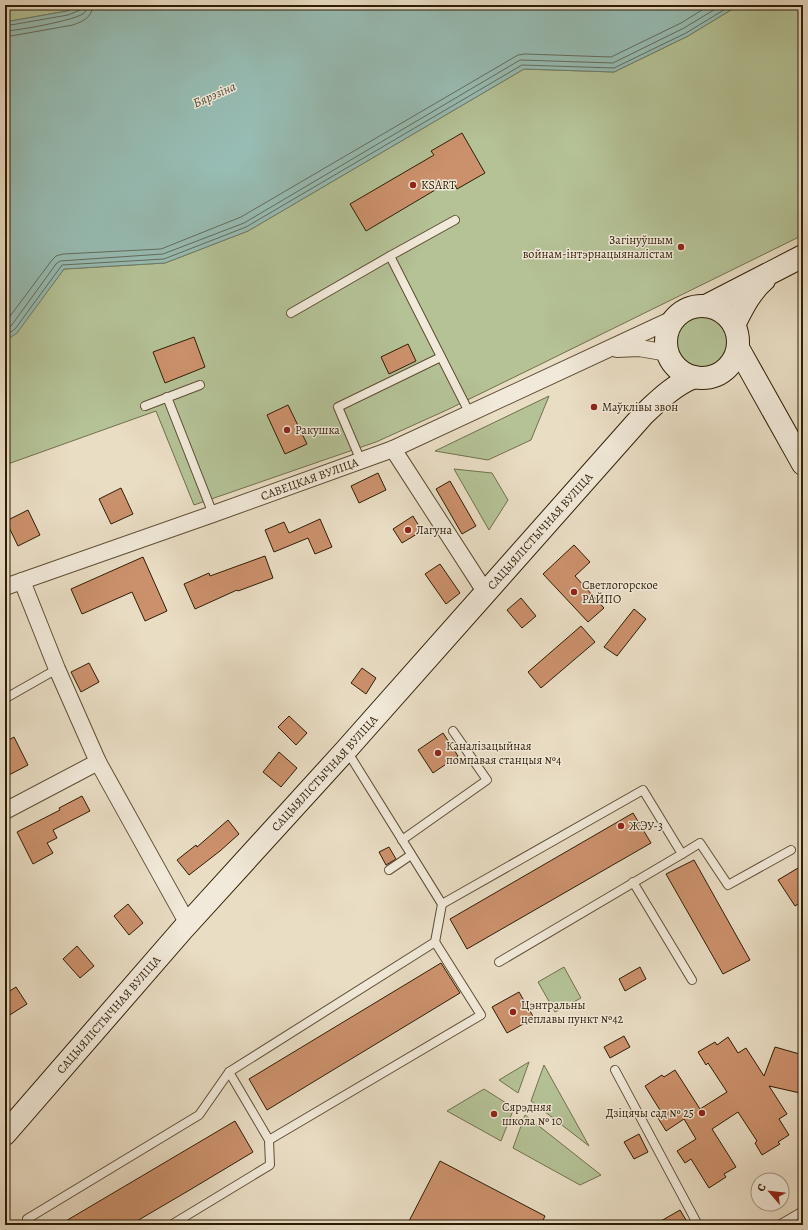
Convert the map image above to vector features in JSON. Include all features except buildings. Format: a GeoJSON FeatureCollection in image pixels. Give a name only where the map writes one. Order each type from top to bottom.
{"type":"FeatureCollection","features":[{"type":"Feature","properties":{"kind":"main road"},"geometry":{"type":"LineString","coordinates":[[706,306],[803,256]]}},
{"type":"Feature","properties":{"kind":"main road"},"geometry":{"type":"LineString","coordinates":[[734,325],[751,294],[761,283],[779,268]]}},
{"type":"Feature","properties":{"kind":"main road"},"geometry":{"type":"LineString","coordinates":[[694,306],[706,306],[718,309],[728,316],[734,325],[738,337],[738,348],[734,359],[727,368],[718,375],[707,378],[694,377],[682,372],[671,358],[667,340],[669,329],[675,318],[694,306]]}},
{"type":"Feature","properties":{"kind":"main road"},"geometry":{"type":"LineString","coordinates":[[738,348],[803,464]]}},
{"type":"Feature","properties":{"kind":"main road","name":"САЦЫЯЛІСТЫЧНАЯ ВУЛІЦА"},"geometry":{"type":"LineString","coordinates":[[644,414],[663,384],[671,358]]}},
{"type":"Feature","properties":{"kind":"main road"},"geometry":{"type":"LineString","coordinates":[[718,375],[733,379],[744,385],[772,409]]}},
{"type":"Feature","properties":{"kind":"main road","name":"САЦЫЯЛІСТЫЧНАЯ ВУЛІЦА"},"geometry":{"type":"LineString","coordinates":[[5,1134],[188,924],[346,750],[644,414],[676,387],[694,377]]}},
{"type":"Feature","properties":{"kind":"street","name":"САВЕЦКАЯ ВУЛІЦА"},"geometry":{"type":"LineString","coordinates":[[5,587],[393,449],[675,318]]}},
{"type":"Feature","properties":{"kind":"street","name":"САВЕЦКАЯ ВУЛІЦА"},"geometry":{"type":"LineString","coordinates":[[605,351],[639,348],[671,358]]}},
{"type":"Feature","properties":{"kind":"street"},"geometry":{"type":"LineString","coordinates":[[393,449],[486,593]]}},
{"type":"Feature","properties":{"kind":"street"},"geometry":{"type":"LineString","coordinates":[[22,581],[57,669],[98,762],[188,924]]}},
{"type":"Feature","properties":{"kind":"street"},"geometry":{"type":"LineString","coordinates":[[5,811],[98,762]]}},
{"type":"Feature","properties":{"kind":"lane"},"geometry":{"type":"LineString","coordinates":[[291,313],[455,220]]}},
{"type":"Feature","properties":{"kind":"lane"},"geometry":{"type":"LineString","coordinates":[[390,256],[470,414]]}},
{"type":"Feature","properties":{"kind":"lane"},"geometry":{"type":"LineString","coordinates":[[362,461],[338,407],[441,357]]}},
{"type":"Feature","properties":{"kind":"lane"},"geometry":{"type":"LineString","coordinates":[[145,406],[200,385]]}},
{"type":"Feature","properties":{"kind":"lane"},"geometry":{"type":"LineString","coordinates":[[167,397],[213,514]]}},
{"type":"Feature","properties":{"kind":"lane"},"geometry":{"type":"LineString","coordinates":[[5,696],[6,698],[57,669]]}},
{"type":"Feature","properties":{"kind":"lane"},"geometry":{"type":"LineString","coordinates":[[402,840],[487,780],[453,731]]}},
{"type":"Feature","properties":{"kind":"lane"},"geometry":{"type":"LineString","coordinates":[[269,1140],[481,1015],[435,942],[442,904],[346,750]]}},
{"type":"Feature","properties":{"kind":"lane"},"geometry":{"type":"LineString","coordinates":[[442,904],[643,790],[682,854]]}},
{"type":"Feature","properties":{"kind":"lane"},"geometry":{"type":"LineString","coordinates":[[499,962],[700,843],[728,885],[791,850]]}},
{"type":"Feature","properties":{"kind":"lane"},"geometry":{"type":"LineString","coordinates":[[389,870],[411,855]]}},
{"type":"Feature","properties":{"kind":"lane"},"geometry":{"type":"LineString","coordinates":[[633,882],[692,980]]}},
{"type":"Feature","properties":{"kind":"lane"},"geometry":{"type":"LineString","coordinates":[[31,1225],[27,1219],[199,1115],[229,1072],[435,942]]}},
{"type":"Feature","properties":{"kind":"lane"},"geometry":{"type":"LineString","coordinates":[[615,1070],[698,1225]]}},
{"type":"Feature","properties":{"kind":"lane"},"geometry":{"type":"LineString","coordinates":[[171,1225],[270,1165],[269,1140],[229,1072]]}},
{"type":"Feature","properties":{"kind":"lane"},"geometry":{"type":"LineString","coordinates":[[779,1225],[803,1211]]}},
{"type":"Feature","properties":{"kind":"green space"},"geometry":{"type":"Polygon","coordinates":[[[5,5],[82,5],[67,11],[5,22],[5,5]]]}},
{"type":"Feature","properties":{"kind":"green space"},"geometry":{"type":"Polygon","coordinates":[[[739,5],[803,5],[803,235],[449,409],[376,442],[194,505],[156,411],[5,465],[5,341],[17,332],[64,269],[165,263],[248,231],[524,69],[614,72],[688,36],[739,5]]]}},
{"type":"Feature","properties":{"kind":"green space"},"geometry":{"type":"Polygon","coordinates":[[[702,313],[713,315],[726,326],[729,331],[731,342],[729,353],[718,366],[713,369],[702,371],[691,369],[678,358],[675,353],[673,342],[675,331],[686,318],[691,315],[702,313]]]}},
{"type":"Feature","properties":{"kind":"green space"},"geometry":{"type":"Polygon","coordinates":[[[549,396],[531,440],[488,460],[435,451],[549,396]]]}},
{"type":"Feature","properties":{"kind":"green space"},"geometry":{"type":"Polygon","coordinates":[[[454,469],[492,473],[508,500],[489,530],[454,469]]]}},
{"type":"Feature","properties":{"kind":"green space"},"geometry":{"type":"Polygon","coordinates":[[[564,967],[581,998],[555,1012],[538,982],[564,967]]]}},
{"type":"Feature","properties":{"kind":"green space"},"geometry":{"type":"Polygon","coordinates":[[[529,1062],[518,1093],[499,1080],[529,1062]]]}},
{"type":"Feature","properties":{"kind":"green space"},"geometry":{"type":"Polygon","coordinates":[[[544,1065],[589,1146],[531,1101],[544,1065]]]}},
{"type":"Feature","properties":{"kind":"green space"},"geometry":{"type":"Polygon","coordinates":[[[484,1089],[514,1108],[501,1141],[447,1111],[484,1089]]]}},
{"type":"Feature","properties":{"kind":"green space"},"geometry":{"type":"Polygon","coordinates":[[[525,1115],[601,1175],[580,1185],[513,1148],[525,1115]]]}},
{"type":"Feature","properties":{"kind":"water","name":"Бярэзіна"},"geometry":{"type":"Polygon","coordinates":[[[82,5],[739,5],[688,36],[614,72],[524,69],[248,231],[165,263],[64,269],[17,333],[5,341],[5,22],[67,11],[82,5]]]}},
{"type":"Feature","properties":{"kind":"place","name":"KSART"},"geometry":{"type":"Point","coordinates":[413,185]}},
{"type":"Feature","properties":{"kind":"place","name":"Загінуўшым войнам-інтэрнацыяналістам"},"geometry":{"type":"Point","coordinates":[681,247]}},
{"type":"Feature","properties":{"kind":"place","name":"Маўклівы звон"},"geometry":{"type":"Point","coordinates":[594,407]}},
{"type":"Feature","properties":{"kind":"place","name":"Ракушка"},"geometry":{"type":"Point","coordinates":[287,430]}},
{"type":"Feature","properties":{"kind":"place","name":"Лагуна"},"geometry":{"type":"Point","coordinates":[408,530]}},
{"type":"Feature","properties":{"kind":"place","name":"Светлогорское РАЙПО"},"geometry":{"type":"Point","coordinates":[574,592]}},
{"type":"Feature","properties":{"kind":"place","name":"Каналізацыйная помпавая станцыя №4"},"geometry":{"type":"Point","coordinates":[438,753]}},
{"type":"Feature","properties":{"kind":"place","name":"ЖЭУ-3"},"geometry":{"type":"Point","coordinates":[621,826]}},
{"type":"Feature","properties":{"kind":"place","name":"Цэнтральны цеплавы пункт №42"},"geometry":{"type":"Point","coordinates":[513,1012]}},
{"type":"Feature","properties":{"kind":"place","name":"Дзіцячы сад № 25"},"geometry":{"type":"Point","coordinates":[702,1113]}},
{"type":"Feature","properties":{"kind":"place","name":"Сярэдняя школа № 10"},"geometry":{"type":"Point","coordinates":[494,1114]}}]}
